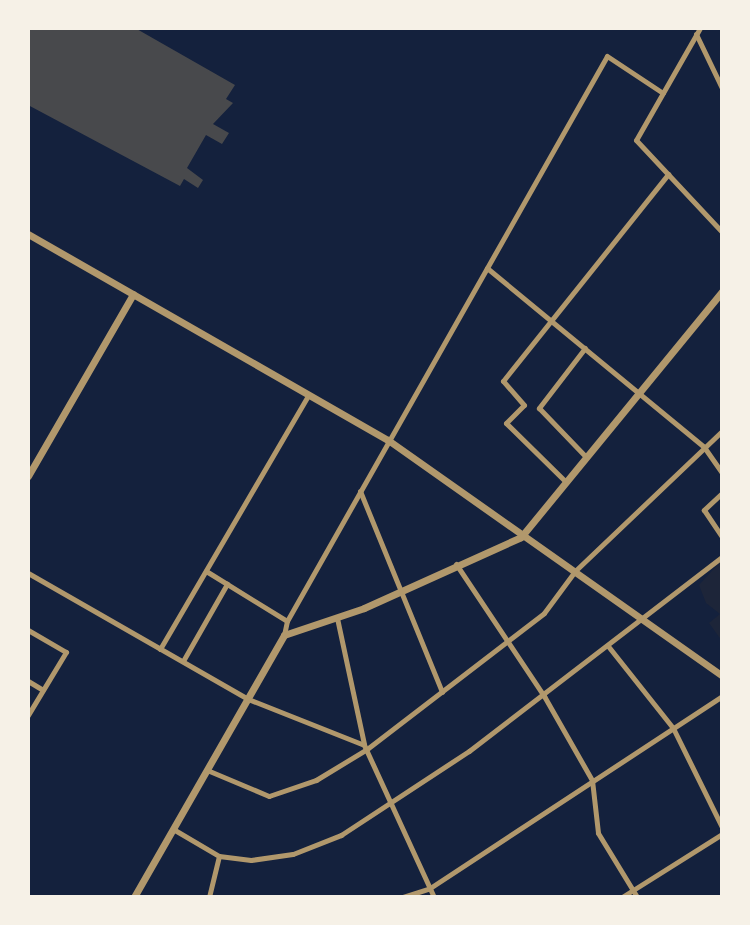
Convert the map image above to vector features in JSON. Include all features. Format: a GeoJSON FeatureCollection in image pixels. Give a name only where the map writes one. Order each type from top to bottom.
{"type":"FeatureCollection","features":[{"type":"Feature","properties":{"kind":"street"},"geometry":{"type":"LineString","coordinates":[[698,31],[722,88]]}},
{"type":"Feature","properties":{"kind":"street"},"geometry":{"type":"LineString","coordinates":[[698,31],[636,140],[722,232]]}},
{"type":"Feature","properties":{"kind":"street"},"geometry":{"type":"LineString","coordinates":[[134,897],[284,635],[287,621],[388,440],[607,56],[663,93]]}},
{"type":"Feature","properties":{"kind":"street"},"geometry":{"type":"LineString","coordinates":[[566,482],[506,423],[524,405],[503,381],[668,174]]}},
{"type":"Feature","properties":{"kind":"street"},"geometry":{"type":"LineString","coordinates":[[28,234],[388,440],[645,618],[722,676]]}},
{"type":"Feature","properties":{"kind":"street"},"geometry":{"type":"LineString","coordinates":[[487,268],[704,447],[722,473]]}},
{"type":"Feature","properties":{"kind":"street"},"geometry":{"type":"LineString","coordinates":[[284,635],[337,618],[522,535],[722,291]]}},
{"type":"Feature","properties":{"kind":"street"},"geometry":{"type":"LineString","coordinates":[[28,476],[133,294]]}},
{"type":"Feature","properties":{"kind":"street"},"geometry":{"type":"LineString","coordinates":[[585,348],[539,408],[586,457]]}},
{"type":"Feature","properties":{"kind":"street"},"geometry":{"type":"LineString","coordinates":[[160,649],[309,393]]}},
{"type":"Feature","properties":{"kind":"street"},"geometry":{"type":"LineString","coordinates":[[207,770],[269,796],[316,780],[442,692],[544,613],[575,571],[722,431]]}},
{"type":"Feature","properties":{"kind":"street"},"geometry":{"type":"LineString","coordinates":[[360,491],[442,692]]}},
{"type":"Feature","properties":{"kind":"street"},"geometry":{"type":"LineString","coordinates":[[722,493],[704,510],[722,537]]}},
{"type":"Feature","properties":{"kind":"street"},"geometry":{"type":"LineString","coordinates":[[173,829],[219,856],[251,860],[293,854],[341,835],[392,804],[544,696],[722,557]]}},
{"type":"Feature","properties":{"kind":"street"},"geometry":{"type":"LineString","coordinates":[[455,563],[544,696],[592,780],[598,833],[635,894]]}},
{"type":"Feature","properties":{"kind":"street"},"geometry":{"type":"LineString","coordinates":[[206,571],[287,621]]}},
{"type":"Feature","properties":{"kind":"street"},"geometry":{"type":"LineString","coordinates":[[28,573],[248,699],[366,747]]}},
{"type":"Feature","properties":{"kind":"street"},"geometry":{"type":"LineString","coordinates":[[183,661],[227,584]]}},
{"type":"Feature","properties":{"kind":"street"},"geometry":{"type":"LineString","coordinates":[[337,618],[366,747],[434,897]]}},
{"type":"Feature","properties":{"kind":"street"},"geometry":{"type":"LineString","coordinates":[[28,630],[66,652],[28,715]]}},
{"type":"Feature","properties":{"kind":"street"},"geometry":{"type":"LineString","coordinates":[[607,646],[673,728],[722,827]]}},
{"type":"Feature","properties":{"kind":"street"},"geometry":{"type":"LineString","coordinates":[[28,681],[43,690]]}},
{"type":"Feature","properties":{"kind":"street"},"geometry":{"type":"LineString","coordinates":[[403,897],[430,888],[722,696]]}},
{"type":"Feature","properties":{"kind":"street"},"geometry":{"type":"LineString","coordinates":[[622,897],[635,894],[722,834]]}},
{"type":"Feature","properties":{"kind":"street"},"geometry":{"type":"LineString","coordinates":[[209,897],[219,856]]}},
{"type":"Feature","properties":{"kind":"shaded area"},"geometry":{"type":"Polygon","coordinates":[[[722,560],[722,641],[709,623],[720,614],[706,603],[699,585],[722,560]]]}},
{"type":"Feature","properties":{"kind":"building"},"geometry":{"type":"Polygon","coordinates":[[[28,28],[135,28],[235,85],[226,99],[233,103],[213,124],[229,133],[222,144],[206,135],[187,168],[203,180],[198,188],[184,179],[180,186],[28,105],[28,28]]]}}]}
